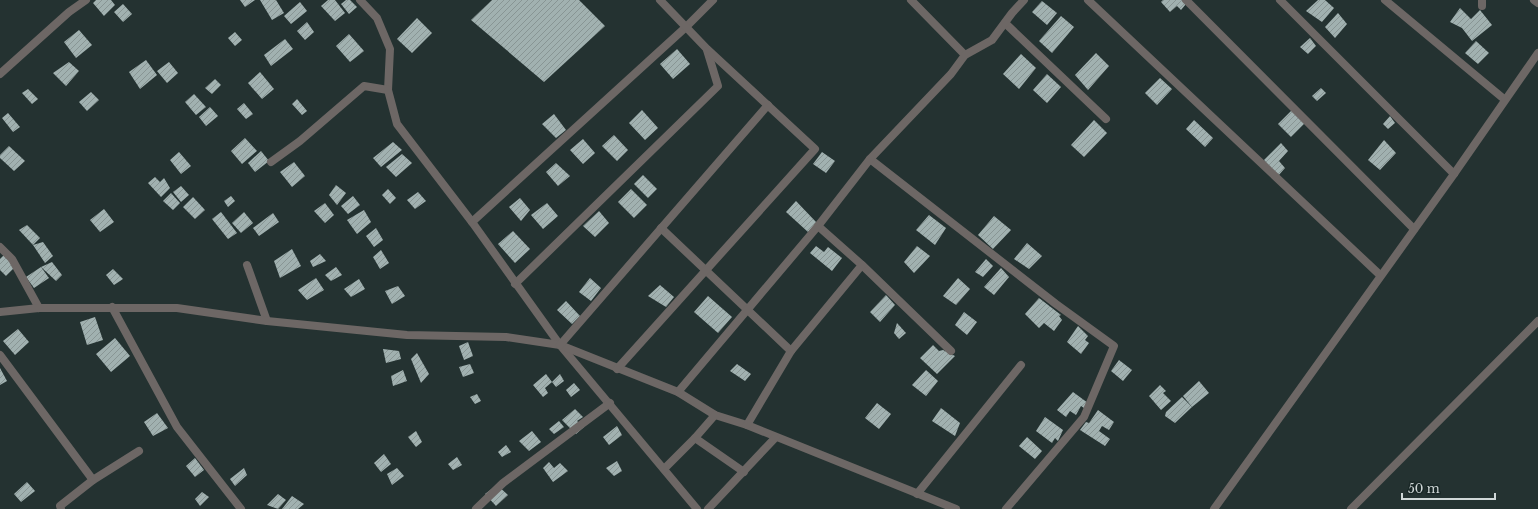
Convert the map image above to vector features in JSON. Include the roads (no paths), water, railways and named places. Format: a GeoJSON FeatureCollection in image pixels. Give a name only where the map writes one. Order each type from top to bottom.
{"type":"FeatureCollection","features":[{"type":"Feature","properties":{"kind":"street"},"geometry":{"type":"LineString","coordinates":[[0,74],[69,12],[86,0]]}},
{"type":"Feature","properties":{"kind":"street"},"geometry":{"type":"LineString","coordinates":[[360,0],[377,18],[390,49],[388,90],[397,124],[472,222],[560,345],[664,469],[694,508]]}},
{"type":"Feature","properties":{"kind":"street"},"geometry":{"type":"LineString","coordinates":[[616,369],[815,149],[707,49],[660,0]]}},
{"type":"Feature","properties":{"kind":"street"},"geometry":{"type":"LineString","coordinates":[[472,222],[686,27],[713,0]]}},
{"type":"Feature","properties":{"kind":"street"},"geometry":{"type":"LineString","coordinates":[[911,0],[964,55]]}},
{"type":"Feature","properties":{"kind":"street"},"geometry":{"type":"LineString","coordinates":[[678,392],[818,226],[870,159],[951,74],[964,55],[992,40],[1024,0]]}},
{"type":"Feature","properties":{"kind":"street"},"geometry":{"type":"LineString","coordinates":[[1088,0],[1380,275]]}},
{"type":"Feature","properties":{"kind":"street"},"geometry":{"type":"LineString","coordinates":[[1186,0],[1414,229]]}},
{"type":"Feature","properties":{"kind":"street"},"geometry":{"type":"LineString","coordinates":[[1280,0],[1454,174]]}},
{"type":"Feature","properties":{"kind":"street"},"geometry":{"type":"LineString","coordinates":[[1385,0],[1504,99]]}},
{"type":"Feature","properties":{"kind":"street"},"geometry":{"type":"LineString","coordinates":[[1534,0],[1538,3]]}},
{"type":"Feature","properties":{"kind":"street"},"geometry":{"type":"LineString","coordinates":[[1005,23],[1106,119]]}},
{"type":"Feature","properties":{"kind":"street"},"geometry":{"type":"LineString","coordinates":[[515,284],[718,86],[707,49]]}},
{"type":"Feature","properties":{"kind":"street"},"geometry":{"type":"LineString","coordinates":[[1214,509],[1380,275],[1454,174],[1504,99],[1538,53]]}},
{"type":"Feature","properties":{"kind":"street"},"geometry":{"type":"LineString","coordinates":[[271,162],[300,141],[364,86],[388,90]]}},
{"type":"Feature","properties":{"kind":"street"},"geometry":{"type":"LineString","coordinates":[[560,345],[768,105]]}},
{"type":"Feature","properties":{"kind":"street"},"geometry":{"type":"LineString","coordinates":[[870,159],[1056,304],[1114,346],[1084,417],[1006,509]]}},
{"type":"Feature","properties":{"kind":"street"},"geometry":{"type":"LineString","coordinates":[[818,226],[862,265],[951,351]]}},
{"type":"Feature","properties":{"kind":"street"},"geometry":{"type":"LineString","coordinates":[[661,228],[791,351]]}},
{"type":"Feature","properties":{"kind":"street"},"geometry":{"type":"LineString","coordinates":[[0,247],[12,259],[38,308]]}},
{"type":"Feature","properties":{"kind":"street"},"geometry":{"type":"LineString","coordinates":[[246,265],[267,322]]}},
{"type":"Feature","properties":{"kind":"street"},"geometry":{"type":"LineString","coordinates":[[747,426],[791,351],[862,265]]}},
{"type":"Feature","properties":{"kind":"street"},"geometry":{"type":"LineString","coordinates":[[112,307],[177,427],[241,509]]}},
{"type":"Feature","properties":{"kind":"street"},"geometry":{"type":"LineString","coordinates":[[0,312],[38,308],[177,308],[267,322],[407,335],[506,337],[560,345],[616,369],[678,392],[715,416],[747,426],[956,509]]}},
{"type":"Feature","properties":{"kind":"street"},"geometry":{"type":"LineString","coordinates":[[1351,509],[1538,321]]}},
{"type":"Feature","properties":{"kind":"street"},"geometry":{"type":"LineString","coordinates":[[0,355],[93,480]]}},
{"type":"Feature","properties":{"kind":"street"},"geometry":{"type":"LineString","coordinates":[[917,494],[1020,365]]}},
{"type":"Feature","properties":{"kind":"street"},"geometry":{"type":"LineString","coordinates":[[476,509],[503,483],[610,404]]}},
{"type":"Feature","properties":{"kind":"street"},"geometry":{"type":"LineString","coordinates":[[664,469],[715,416]]}},
{"type":"Feature","properties":{"kind":"street"},"geometry":{"type":"LineString","coordinates":[[695,438],[744,472]]}},
{"type":"Feature","properties":{"kind":"street"},"geometry":{"type":"LineString","coordinates":[[708,509],[774,438]]}},
{"type":"Feature","properties":{"kind":"street"},"geometry":{"type":"LineString","coordinates":[[61,509],[60,506],[93,480],[139,451]]}}]}
